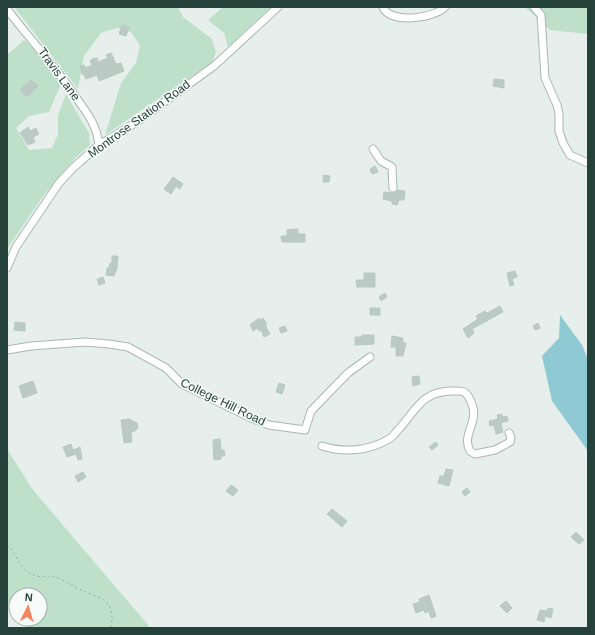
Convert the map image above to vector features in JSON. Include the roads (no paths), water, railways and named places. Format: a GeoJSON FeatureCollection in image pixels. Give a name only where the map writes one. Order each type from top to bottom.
{"type":"FeatureCollection","features":[{"type":"Feature","properties":{"kind":"street","name":"Montrose Station Road"},"geometry":{"type":"LineString","coordinates":[[7,268],[16,247],[58,183],[74,167],[99,145],[135,123],[214,66],[278,7]]}},
{"type":"Feature","properties":{"kind":"street"},"geometry":{"type":"LineString","coordinates":[[383,7],[390,14],[398,18],[436,14],[446,7]]}},
{"type":"Feature","properties":{"kind":"street"},"geometry":{"type":"LineString","coordinates":[[534,7],[540,15],[545,78],[558,110],[559,131],[563,143],[570,155],[588,163]]}},
{"type":"Feature","properties":{"kind":"street","name":"Travis Lane"},"geometry":{"type":"LineString","coordinates":[[7,9],[61,74],[91,118],[98,132],[99,145]]}},
{"type":"Feature","properties":{"kind":"street"},"geometry":{"type":"LineString","coordinates":[[374,149],[381,161],[392,167],[393,188]]}},
{"type":"Feature","properties":{"kind":"street","name":"College Hill Road"},"geometry":{"type":"LineString","coordinates":[[7,350],[31,346],[85,342],[109,344],[128,348],[166,368],[182,384],[251,418],[269,424],[305,430],[311,411],[348,373],[370,357]]}},
{"type":"Feature","properties":{"kind":"street"},"geometry":{"type":"LineString","coordinates":[[322,446],[335,450],[357,450],[390,438],[404,423],[414,409],[429,395],[445,391],[462,391],[467,395],[471,403],[474,420],[466,440],[470,451],[475,454],[495,450],[510,442],[511,437],[509,433]]}},
{"type":"Feature","properties":{"kind":"water"},"geometry":{"type":"Polygon","coordinates":[[[560,315],[582,345],[588,359],[588,451],[552,401],[542,356],[559,338],[560,315]]]}}]}
